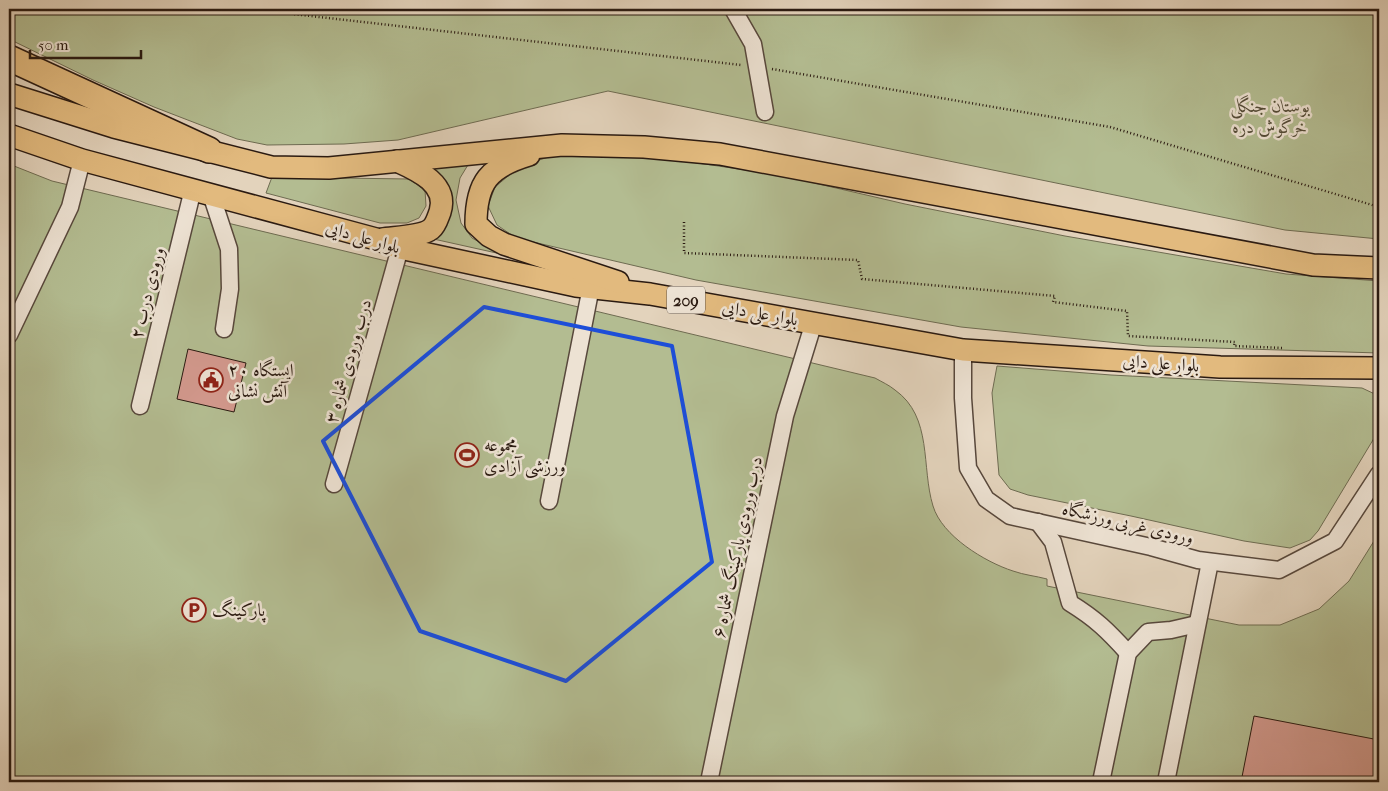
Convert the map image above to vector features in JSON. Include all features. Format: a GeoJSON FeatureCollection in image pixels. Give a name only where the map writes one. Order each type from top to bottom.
{"type":"FeatureCollection","features":[{"type":"Feature","properties":{"kind":"highway"},"geometry":{"type":"LineString","coordinates":[[9,58],[209,150]]}},
{"type":"Feature","properties":{"kind":"main road"},"geometry":{"type":"LineString","coordinates":[[9,94],[114,127],[209,150],[271,168],[329,168],[562,145],[644,147],[720,154],[1313,265],[1379,268]]}},
{"type":"Feature","properties":{"kind":"main road","name":"بلوار علی دایی"},"geometry":{"type":"LineString","coordinates":[[9,135],[82,160],[376,239],[400,248],[576,286],[650,294],[963,350],[1220,367],[1379,368]]}},
{"type":"Feature","properties":{"kind":"main road"},"geometry":{"type":"LineString","coordinates":[[562,145],[517,159],[495,169],[483,184],[476,207],[476,224],[489,236],[504,244],[650,294]]}},
{"type":"Feature","properties":{"kind":"main road"},"geometry":{"type":"LineString","coordinates":[[376,239],[420,234],[431,229],[437,220],[441,208],[441,199],[436,185],[425,175],[397,161]]}},
{"type":"Feature","properties":{"kind":"lane"},"geometry":{"type":"LineString","coordinates":[[733,9],[753,44],[765,112]]}},
{"type":"Feature","properties":{"kind":"lane"},"geometry":{"type":"LineString","coordinates":[[9,335],[70,207],[82,160]]}},
{"type":"Feature","properties":{"kind":"lane"},"geometry":{"type":"LineString","coordinates":[[202,192],[229,249],[230,290],[224,329]]}},
{"type":"Feature","properties":{"kind":"lane","name":"ورودی درب ۲"},"geometry":{"type":"LineString","coordinates":[[140,406],[202,192]]}},
{"type":"Feature","properties":{"kind":"lane","name":"درب ورودی شماره ۳"},"geometry":{"type":"LineString","coordinates":[[334,484],[400,248]]}},
{"type":"Feature","properties":{"kind":"lane"},"geometry":{"type":"LineString","coordinates":[[549,500],[591,288]]}},
{"type":"Feature","properties":{"kind":"lane","name":"درب ورودی پارکینگ شماره ۶"},"geometry":{"type":"LineString","coordinates":[[709,782],[785,416],[814,322]]}},
{"type":"Feature","properties":{"kind":"lane","name":"ورودی غربی ورزشگاه"},"geometry":{"type":"LineString","coordinates":[[963,350],[963,398],[968,468],[986,499],[1010,516],[1151,547],[1198,560],[1279,570],[1335,541],[1379,474]]}},
{"type":"Feature","properties":{"kind":"lane"},"geometry":{"type":"LineString","coordinates":[[1038,522],[1053,542],[1070,603],[1092,616],[1128,653]]}},
{"type":"Feature","properties":{"kind":"lane"},"geometry":{"type":"LineString","coordinates":[[1166,782],[1210,562]]}},
{"type":"Feature","properties":{"kind":"lane"},"geometry":{"type":"LineString","coordinates":[[1101,782],[1128,653],[1148,632],[1171,630],[1197,624]]}},
{"type":"Feature","properties":{"kind":"path"},"geometry":{"type":"LineString","coordinates":[[249,9],[757,67],[1110,127],[1379,207]]}},
{"type":"Feature","properties":{"kind":"path"},"geometry":{"type":"LineString","coordinates":[[684,222],[684,253],[858,260],[862,280],[1055,296],[1053,302],[1127,311],[1128,336],[1235,342],[1234,346],[1292,348]]}},
{"type":"Feature","properties":{"kind":"highlighted area"},"geometry":{"type":"Polygon","coordinates":[[[484,307],[672,346],[712,562],[566,681],[420,631],[323,441],[484,307]]]}},
{"type":"Feature","properties":{"kind":"green space","name":"بوستان جنگلی خرگوش دره"},"geometry":{"type":"Polygon","coordinates":[[[9,9],[1379,9],[1379,239],[1285,230],[608,91],[398,140],[344,144],[267,145],[237,139],[154,107],[9,39],[9,9]]]}},
{"type":"Feature","properties":{"kind":"green space"},"geometry":{"type":"Polygon","coordinates":[[[474,155],[460,178],[456,200],[461,223],[472,238],[501,254],[429,238],[438,230],[424,166],[474,155]]]}},
{"type":"Feature","properties":{"kind":"green space"},"geometry":{"type":"Polygon","coordinates":[[[555,155],[656,157],[780,175],[905,204],[1065,236],[1286,274],[1379,281],[1379,353],[1148,346],[961,327],[696,280],[516,238],[497,225],[488,206],[495,187],[520,166],[555,155]]]}},
{"type":"Feature","properties":{"kind":"green space","name":"مجموعه ورزشی آزادی"},"geometry":{"type":"Polygon","coordinates":[[[9,164],[52,181],[875,378],[895,390],[907,401],[915,414],[921,428],[924,444],[929,491],[933,506],[945,528],[966,546],[990,561],[1021,574],[1047,579],[1047,586],[1239,625],[1280,625],[1319,609],[1349,581],[1379,533],[1379,782],[9,782],[9,164]]]}},
{"type":"Feature","properties":{"kind":"green space"},"geometry":{"type":"Polygon","coordinates":[[[272,177],[409,179],[425,190],[426,206],[419,218],[407,223],[380,223],[266,193],[272,177]]]}},
{"type":"Feature","properties":{"kind":"green space"},"geometry":{"type":"Polygon","coordinates":[[[997,366],[1111,375],[1362,388],[1379,396],[1379,430],[1318,531],[1310,540],[1290,548],[1244,541],[1028,495],[1010,489],[999,475],[992,393],[997,366]]]}},
{"type":"Feature","properties":{"kind":"building"},"geometry":{"type":"Polygon","coordinates":[[[188,349],[246,363],[234,412],[177,399],[188,349]]]}},
{"type":"Feature","properties":{"kind":"building"},"geometry":{"type":"Polygon","coordinates":[[[1254,716],[1379,740],[1379,782],[1241,782],[1254,716]]]}},
{"type":"Feature","properties":{"kind":"place","name":"ایستگاه ۲۰ آتش نشانی"},"geometry":{"type":"Point","coordinates":[211,380]}},
{"type":"Feature","properties":{"kind":"place","name":"مجموعه ورزشی آزادی"},"geometry":{"type":"Point","coordinates":[467,455]}},
{"type":"Feature","properties":{"kind":"place","name":"پارکینگ"},"geometry":{"type":"Point","coordinates":[194,610]}}]}
